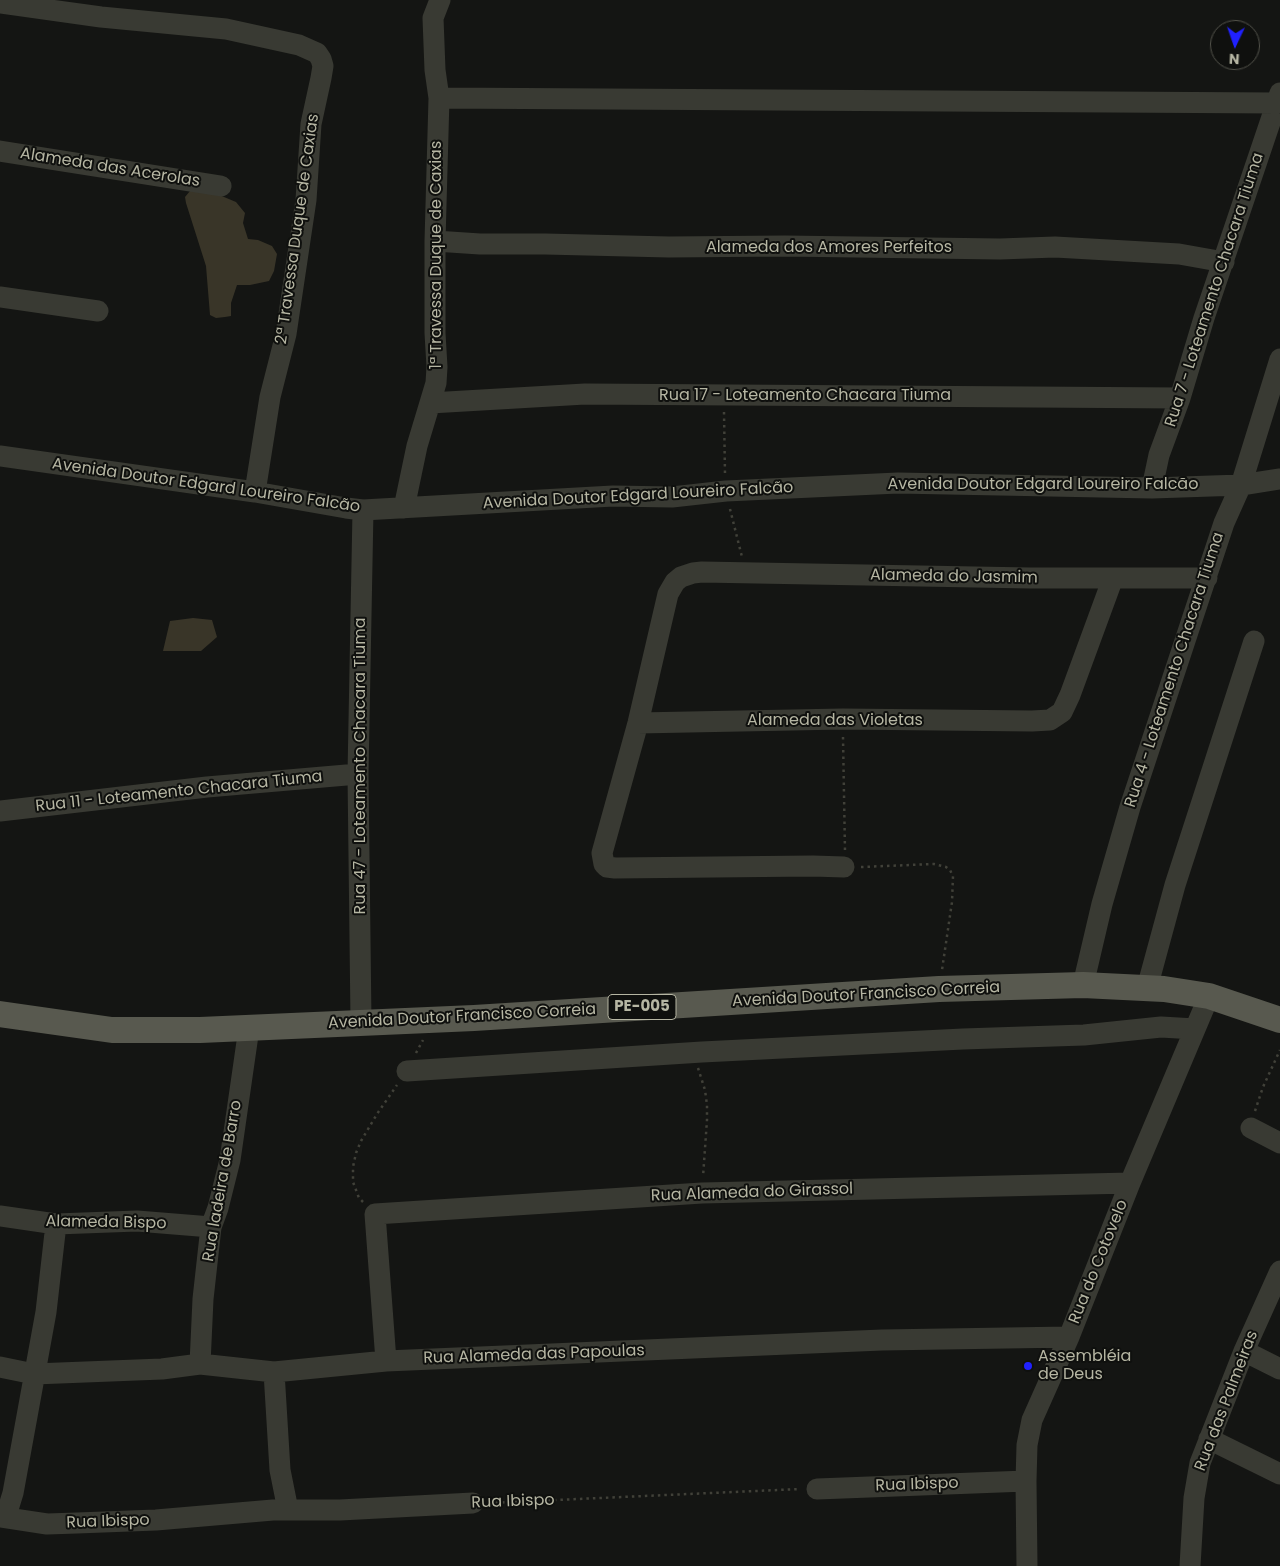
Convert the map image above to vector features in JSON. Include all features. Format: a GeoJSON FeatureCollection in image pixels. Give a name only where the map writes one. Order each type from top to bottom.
{"type":"FeatureCollection","features":[{"type":"Feature","properties":{"kind":"main road","name":"Avenida Doutor Francisco Correia"},"geometry":{"type":"LineString","coordinates":[[0,1014],[112,1030],[249,1028],[362,1021],[474,1018],[939,989],[1083,985],[1147,988],[1209,996],[1280,1020]]}},
{"type":"Feature","properties":{"kind":"street","name":"1ª Travessa Duque de Caxias"},"geometry":{"type":"LineString","coordinates":[[404,508],[417,446],[436,383],[435,241],[439,98],[435,70],[433,18],[440,0]]}},
{"type":"Feature","properties":{"kind":"street","name":"2ª Travessa Duque de Caxias"},"geometry":{"type":"LineString","coordinates":[[0,3],[101,17],[226,29],[291,42],[317,53],[321,59],[323,66],[311,124],[306,200],[286,334],[270,397],[255,492]]}},
{"type":"Feature","properties":{"kind":"street"},"geometry":{"type":"LineString","coordinates":[[439,98],[1278,98]]}},
{"type":"Feature","properties":{"kind":"street","name":"Rua 7 - Loteamento Chacara Tiuma"},"geometry":{"type":"LineString","coordinates":[[1152,488],[1159,455],[1180,398],[1204,318],[1278,98]]}},
{"type":"Feature","properties":{"kind":"street","name":"Alameda das Acerolas"},"geometry":{"type":"LineString","coordinates":[[0,151],[221,186]]}},
{"type":"Feature","properties":{"kind":"street","name":"Alameda dos Amores Perfeitos"},"geometry":{"type":"LineString","coordinates":[[435,241],[480,244],[669,247],[785,246],[1000,249],[1055,247],[1179,254],[1224,262]]}},
{"type":"Feature","properties":{"kind":"street"},"geometry":{"type":"LineString","coordinates":[[0,297],[98,311]]}},
{"type":"Feature","properties":{"kind":"street","name":"Rua 4 - Loteamento Chacara Tiuma"},"geometry":{"type":"LineString","coordinates":[[1083,985],[1102,904],[1130,807],[1224,523],[1241,485],[1280,359]]}},
{"type":"Feature","properties":{"kind":"street","name":"Rua 17 - Loteamento Chacara Tiuma"},"geometry":{"type":"LineString","coordinates":[[430,403],[585,394],[1180,398]]}},
{"type":"Feature","properties":{"kind":"street","name":"Avenida Doutor Edgard Loureiro Falcão"},"geometry":{"type":"LineString","coordinates":[[0,456],[255,492],[364,510],[613,496],[672,497],[726,491],[898,483],[1152,488],[1241,485],[1280,479]]}},
{"type":"Feature","properties":{"kind":"street","name":"Rua 47 - Loteamento Chacara Tiuma"},"geometry":{"type":"LineString","coordinates":[[362,1021],[358,774],[364,510]]}},
{"type":"Feature","properties":{"kind":"street","name":"Alameda do Jasmim"},"geometry":{"type":"LineString","coordinates":[[844,867],[614,868],[607,867],[604,864],[602,853],[638,723],[668,594],[681,577],[702,572],[1207,578]]}},
{"type":"Feature","properties":{"kind":"street","name":"Alameda das Violetas"},"geometry":{"type":"LineString","coordinates":[[638,723],[843,719],[1050,720],[1062,712],[1113,578]]}},
{"type":"Feature","properties":{"kind":"street"},"geometry":{"type":"LineString","coordinates":[[1147,988],[1175,885],[1254,641]]}},
{"type":"Feature","properties":{"kind":"street","name":"Rua 11 - Loteamento Chacara Tiuma"},"geometry":{"type":"LineString","coordinates":[[0,810],[207,787],[358,774]]}},
{"type":"Feature","properties":{"kind":"street","name":"Rua do Cotovelo"},"geometry":{"type":"LineString","coordinates":[[1027,1566],[1026,1481],[1028,1445],[1032,1420],[1069,1337],[1130,1183],[1209,996]]}},
{"type":"Feature","properties":{"kind":"street"},"geometry":{"type":"LineString","coordinates":[[407,1071],[691,1052],[1084,1035],[1160,1027],[1195,1029]]}},
{"type":"Feature","properties":{"kind":"street","name":"Rua ladeira de Barro"},"geometry":{"type":"LineString","coordinates":[[200,1364],[203,1299],[211,1227],[218,1208],[230,1160],[249,1028]]}},
{"type":"Feature","properties":{"kind":"street"},"geometry":{"type":"LineString","coordinates":[[1252,1128],[1280,1143]]}},
{"type":"Feature","properties":{"kind":"street","name":"Rua Alameda do Girassol"},"geometry":{"type":"LineString","coordinates":[[375,1214],[702,1193],[1130,1183]]}},
{"type":"Feature","properties":{"kind":"street"},"geometry":{"type":"LineString","coordinates":[[375,1214],[386,1361]]}},
{"type":"Feature","properties":{"kind":"street","name":"Alameda Bispo"},"geometry":{"type":"LineString","coordinates":[[0,1216],[56,1224],[137,1221],[211,1227]]}},
{"type":"Feature","properties":{"kind":"street"},"geometry":{"type":"LineString","coordinates":[[2,1517],[9,1506],[13,1493],[46,1312],[56,1224]]}},
{"type":"Feature","properties":{"kind":"street","name":"Rua das Palmeiras"},"geometry":{"type":"LineString","coordinates":[[1190,1566],[1194,1498],[1200,1463],[1244,1351],[1273,1307],[1280,1271]]}},
{"type":"Feature","properties":{"kind":"street","name":"Rua Alameda das Papoulas"},"geometry":{"type":"LineString","coordinates":[[0,1367],[34,1374],[162,1369],[200,1364],[274,1372],[386,1361],[882,1340],[1069,1337]]}},
{"type":"Feature","properties":{"kind":"street"},"geometry":{"type":"LineString","coordinates":[[1244,1351],[1280,1369]]}},
{"type":"Feature","properties":{"kind":"street"},"geometry":{"type":"LineString","coordinates":[[274,1372],[280,1470],[288,1510]]}},
{"type":"Feature","properties":{"kind":"street"},"geometry":{"type":"LineString","coordinates":[[1209,1439],[1280,1474]]}},
{"type":"Feature","properties":{"kind":"street","name":"Rua Ibispo"},"geometry":{"type":"LineString","coordinates":[[817,1488],[1026,1481]]}},
{"type":"Feature","properties":{"kind":"street","name":"Rua Ibispo"},"geometry":{"type":"LineString","coordinates":[[2,1517],[46,1524],[77,1524],[156,1520],[273,1510],[340,1510],[473,1503]]}},
{"type":"Feature","properties":{"kind":"path"},"geometry":{"type":"LineString","coordinates":[[843,719],[844,867],[934,864],[946,867],[953,876],[952,902],[939,989]]}},
{"type":"Feature","properties":{"kind":"path"},"geometry":{"type":"LineString","coordinates":[[375,1214],[359,1198],[356,1191],[353,1182],[354,1160],[361,1141],[407,1071],[432,1019]]}},
{"type":"Feature","properties":{"kind":"path"},"geometry":{"type":"LineString","coordinates":[[1252,1128],[1251,1122],[1263,1087],[1280,1050]]}},
{"type":"Feature","properties":{"kind":"path"},"geometry":{"type":"LineString","coordinates":[[691,1052],[700,1072],[707,1105],[702,1193]]}},
{"type":"Feature","properties":{"kind":"path","name":"Rua Ibispo"},"geometry":{"type":"LineString","coordinates":[[473,1503],[817,1488]]}},
{"type":"Feature","properties":{"kind":"shaded area"},"geometry":{"type":"Polygon","coordinates":[[[205,189],[236,202],[245,213],[243,223],[248,239],[258,240],[272,246],[277,254],[274,271],[269,281],[250,285],[237,285],[231,303],[231,316],[216,318],[210,315],[206,266],[186,203],[185,197],[190,191],[205,189]]]}},
{"type":"Feature","properties":{"kind":"shaded area"},"geometry":{"type":"Polygon","coordinates":[[[193,618],[212,620],[217,637],[201,651],[163,651],[170,621],[193,618]]]}},
{"type":"Feature","properties":{"kind":"place","name":"Assembléia de Deus"},"geometry":{"type":"Point","coordinates":[1028,1366]}}]}
